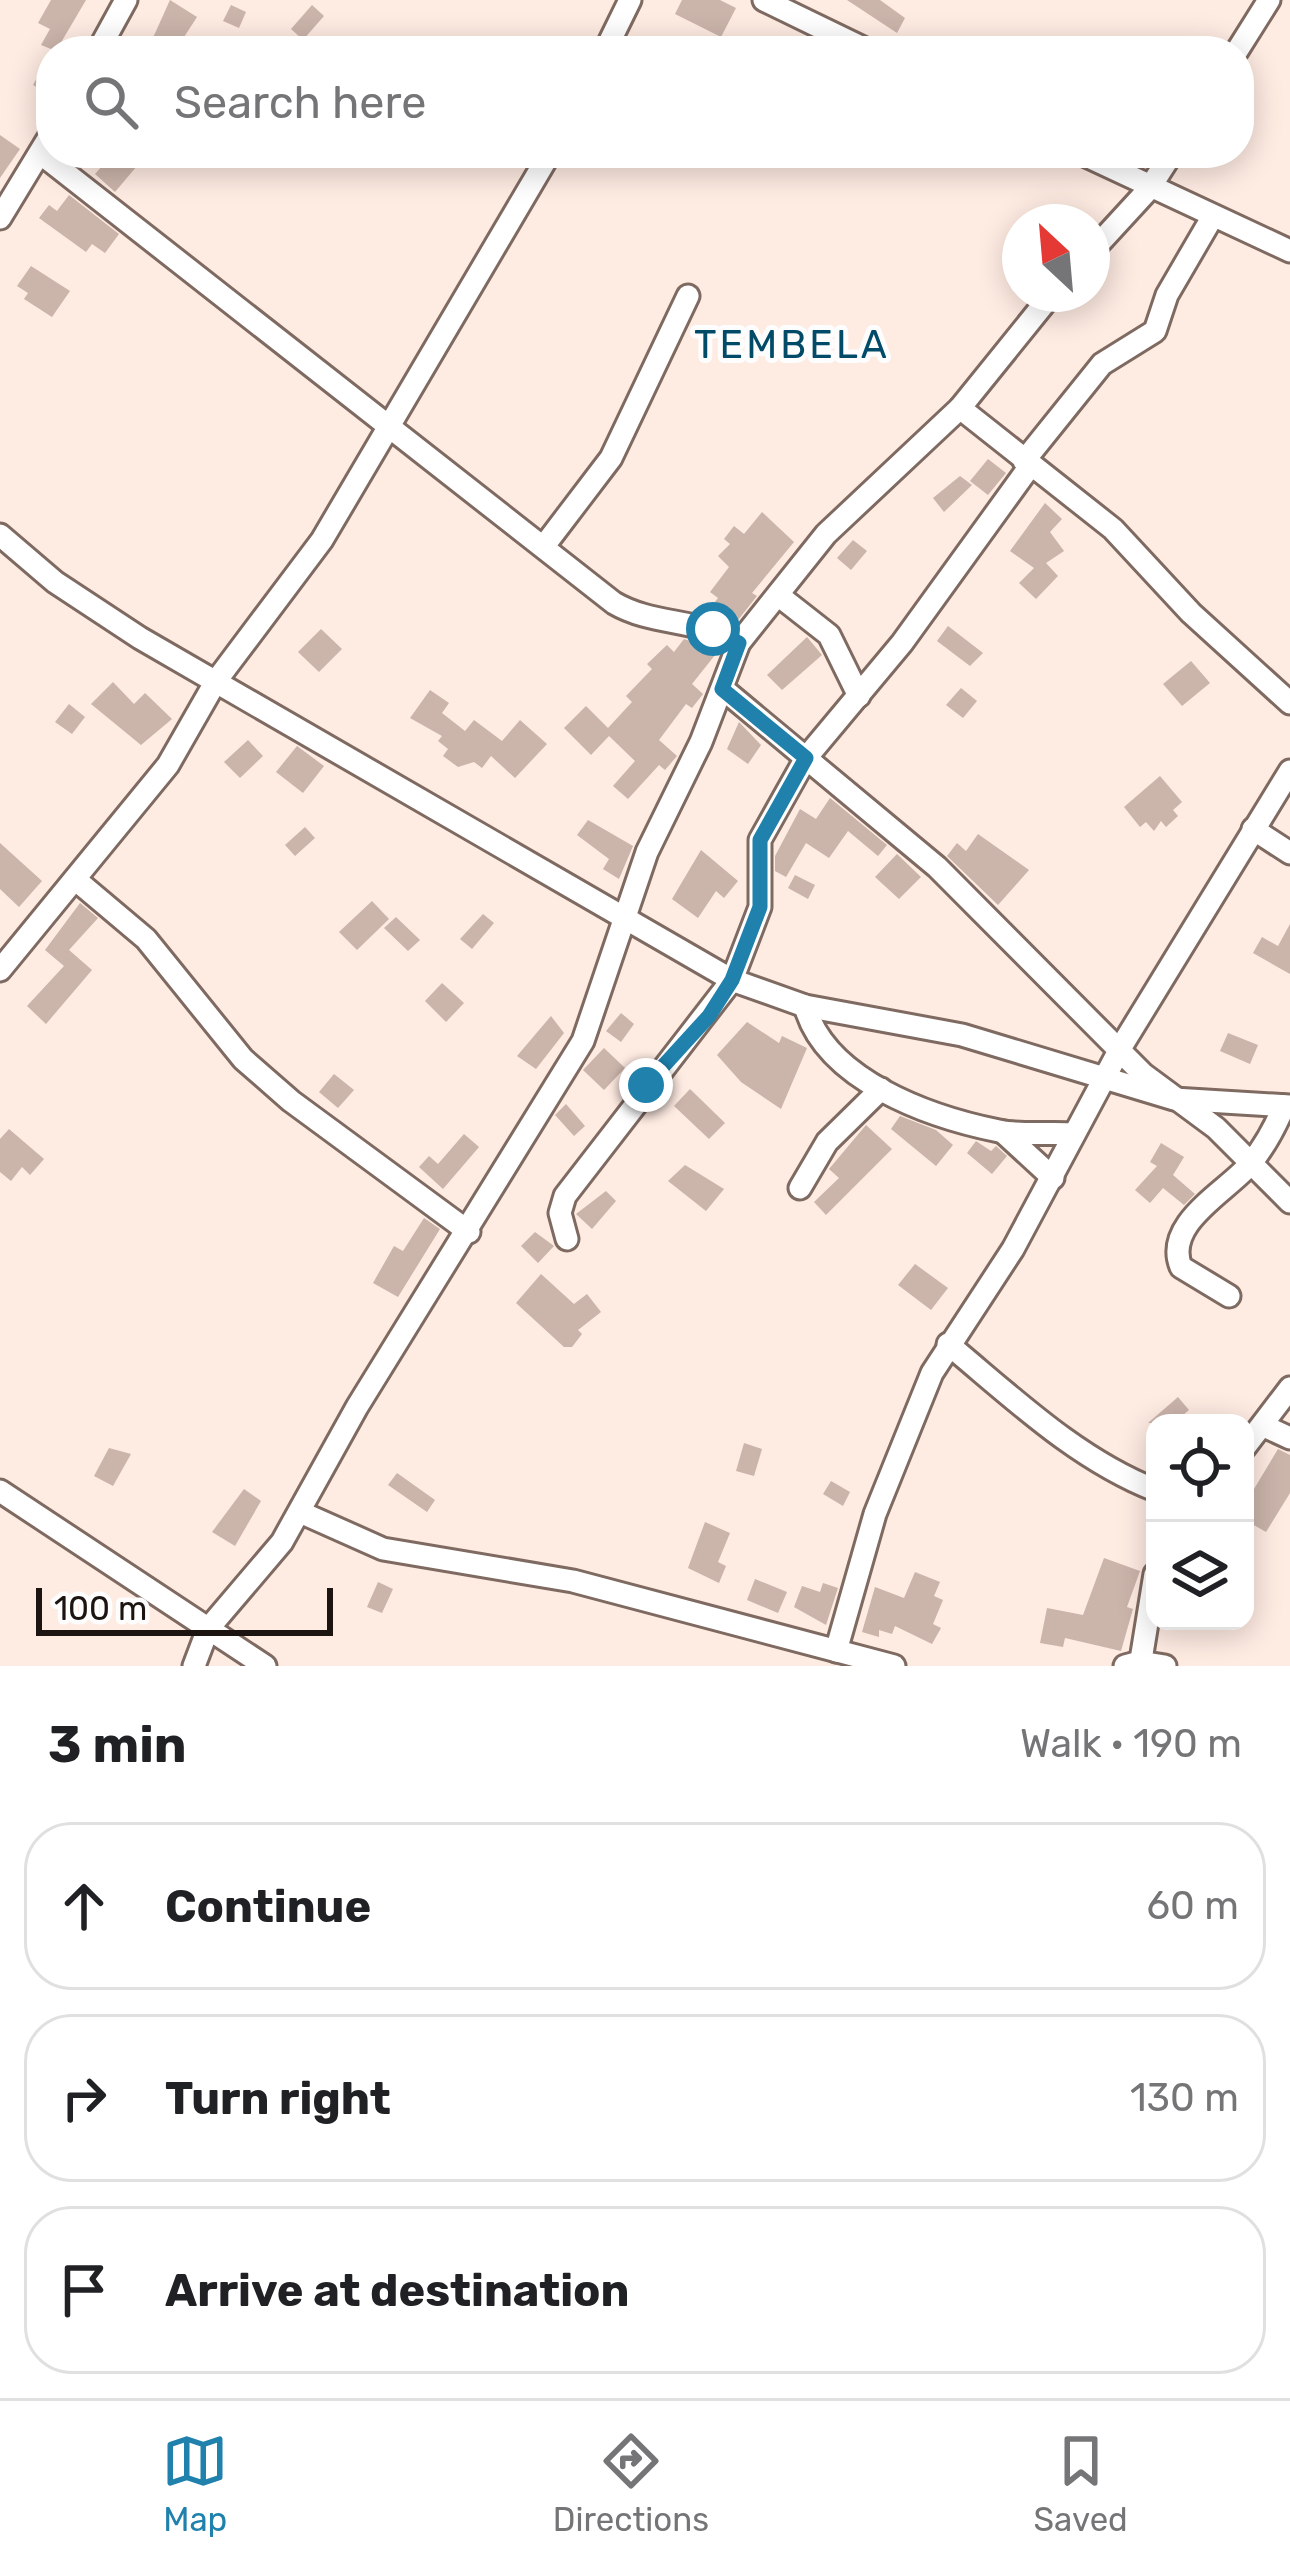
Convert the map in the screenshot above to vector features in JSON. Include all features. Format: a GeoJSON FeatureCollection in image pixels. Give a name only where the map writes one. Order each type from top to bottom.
{"type":"FeatureCollection","features":[{"type":"Feature","properties":{"kind":"street"},"geometry":{"type":"LineString","coordinates":[[107,36],[127,0]]}},
{"type":"Feature","properties":{"kind":"street"},"geometry":{"type":"LineString","coordinates":[[612,36],[630,0]]}},
{"type":"Feature","properties":{"kind":"street"},"geometry":{"type":"LineString","coordinates":[[764,0],[838,36]]}},
{"type":"Feature","properties":{"kind":"street"},"geometry":{"type":"LineString","coordinates":[[1246,36],[1269,0]]}},
{"type":"Feature","properties":{"kind":"street"},"geometry":{"type":"LineString","coordinates":[[0,218],[36,160]]}},
{"type":"Feature","properties":{"kind":"street"},"geometry":{"type":"LineString","coordinates":[[75,168],[631,613],[699,624],[739,643]]}},
{"type":"Feature","properties":{"kind":"street"},"geometry":{"type":"LineString","coordinates":[[0,970],[168,765],[216,681],[322,540],[541,168]]}},
{"type":"Feature","properties":{"kind":"street"},"geometry":{"type":"LineString","coordinates":[[1109,168],[1290,251]]}},
{"type":"Feature","properties":{"kind":"street"},"geometry":{"type":"LineString","coordinates":[[1110,231],[1162,168]]}},
{"type":"Feature","properties":{"kind":"street"},"geometry":{"type":"LineString","coordinates":[[567,1239],[560,1213],[565,1196],[732,980],[760,907],[760,840],[806,758],[951,578],[1027,463],[1102,364],[1155,331],[1167,295],[1213,217]]}},
{"type":"Feature","properties":{"kind":"street"},"geometry":{"type":"LineString","coordinates":[[544,546],[611,458],[688,296]]}},
{"type":"Feature","properties":{"kind":"street"},"geometry":{"type":"LineString","coordinates":[[194,1666],[208,1629],[300,1512],[357,1407],[584,1041],[647,852],[739,643],[826,534],[960,408],[1037,312]]}},
{"type":"Feature","properties":{"kind":"street"},"geometry":{"type":"LineString","coordinates":[[960,408],[1129,544],[1192,613],[1290,703]]}},
{"type":"Feature","properties":{"kind":"street"},"geometry":{"type":"LineString","coordinates":[[0,535],[91,608],[732,980],[805,1006],[962,1035],[1174,1099],[1287,1106],[1252,1162],[1190,1221],[1178,1248],[1181,1267],[1229,1296]]}},
{"type":"Feature","properties":{"kind":"street"},"geometry":{"type":"LineString","coordinates":[[778,595],[829,634],[859,696]]}},
{"type":"Feature","properties":{"kind":"street"},"geometry":{"type":"LineString","coordinates":[[722,689],[937,867],[1174,1099],[1216,1128],[1290,1202]]}},
{"type":"Feature","properties":{"kind":"street"},"geometry":{"type":"LineString","coordinates":[[845,1657],[889,1474],[948,1344],[1053,1178],[1121,1047],[1290,771]]}},
{"type":"Feature","properties":{"kind":"street"},"geometry":{"type":"LineString","coordinates":[[1253,829],[1290,853]]}},
{"type":"Feature","properties":{"kind":"street"},"geometry":{"type":"LineString","coordinates":[[76,880],[146,939],[243,1060],[469,1232]]}},
{"type":"Feature","properties":{"kind":"street"},"geometry":{"type":"LineString","coordinates":[[805,1006],[820,1044],[833,1060],[881,1089],[1003,1132],[1074,1134]]}},
{"type":"Feature","properties":{"kind":"street"},"geometry":{"type":"LineString","coordinates":[[800,1189],[827,1142],[881,1089]]}},
{"type":"Feature","properties":{"kind":"street"},"geometry":{"type":"LineString","coordinates":[[1003,1132],[1053,1178]]}},
{"type":"Feature","properties":{"kind":"street"},"geometry":{"type":"LineString","coordinates":[[948,1344],[1050,1429],[1100,1463],[1146,1486]]}},
{"type":"Feature","properties":{"kind":"street"},"geometry":{"type":"LineString","coordinates":[[1254,1437],[1290,1388]]}},
{"type":"Feature","properties":{"kind":"street"},"geometry":{"type":"LineString","coordinates":[[1264,1426],[1290,1438]]}},
{"type":"Feature","properties":{"kind":"street"},"geometry":{"type":"LineString","coordinates":[[0,1490],[265,1666]]}},
{"type":"Feature","properties":{"kind":"street"},"geometry":{"type":"LineString","coordinates":[[300,1512],[383,1549],[573,1581],[845,1657],[894,1666]]}},
{"type":"Feature","properties":{"kind":"street"},"geometry":{"type":"LineString","coordinates":[[1146,1614],[1135,1664],[1165,1666]]}},
{"type":"Feature","properties":{"kind":"building"},"geometry":{"type":"Polygon","coordinates":[[[51,0],[86,0],[65,36],[46,36],[50,29],[38,23],[51,0]]]}},
{"type":"Feature","properties":{"kind":"building"},"geometry":{"type":"Polygon","coordinates":[[[170,0],[197,17],[185,36],[154,36],[170,0]]]}},
{"type":"Feature","properties":{"kind":"building"},"geometry":{"type":"Polygon","coordinates":[[[682,0],[720,0],[736,8],[722,36],[675,14],[682,0]]]}},
{"type":"Feature","properties":{"kind":"building"},"geometry":{"type":"Polygon","coordinates":[[[847,0],[880,0],[905,18],[897,33],[847,0]]]}},
{"type":"Feature","properties":{"kind":"building"},"geometry":{"type":"Polygon","coordinates":[[[231,5],[246,12],[239,28],[223,21],[231,5]]]}},
{"type":"Feature","properties":{"kind":"building"},"geometry":{"type":"Polygon","coordinates":[[[312,5],[324,16],[306,36],[291,29],[312,5]]]}},
{"type":"Feature","properties":{"kind":"building"},"geometry":{"type":"Polygon","coordinates":[[[0,135],[20,149],[0,178],[0,135]]]}},
{"type":"Feature","properties":{"kind":"building"},"geometry":{"type":"Polygon","coordinates":[[[100,168],[135,168],[115,192],[95,174],[100,168]]]}},
{"type":"Feature","properties":{"kind":"building"},"geometry":{"type":"Polygon","coordinates":[[[69,195],[119,234],[105,253],[92,244],[86,252],[39,218],[49,205],[57,211],[69,195]]]}},
{"type":"Feature","properties":{"kind":"building"},"geometry":{"type":"Polygon","coordinates":[[[31,266],[70,291],[52,317],[24,299],[28,293],[17,286],[31,266]]]}},
{"type":"Feature","properties":{"kind":"building"},"geometry":{"type":"Polygon","coordinates":[[[988,459],[1006,473],[988,495],[970,481],[988,459]]]}},
{"type":"Feature","properties":{"kind":"building"},"geometry":{"type":"Polygon","coordinates":[[[960,476],[972,485],[944,512],[933,498],[960,476]]]}},
{"type":"Feature","properties":{"kind":"building"},"geometry":{"type":"Polygon","coordinates":[[[1045,503],[1062,519],[1050,532],[1064,551],[1046,563],[1058,576],[1036,599],[1019,583],[1034,568],[1010,551],[1045,503]]]}},
{"type":"Feature","properties":{"kind":"building"},"geometry":{"type":"Polygon","coordinates":[[[762,512],[794,542],[752,593],[757,596],[738,620],[706,613],[718,598],[710,592],[729,567],[718,556],[730,544],[724,539],[734,526],[744,534],[762,512]]]}},
{"type":"Feature","properties":{"kind":"building"},"geometry":{"type":"Polygon","coordinates":[[[853,540],[867,551],[851,570],[837,558],[853,540]]]}},
{"type":"Feature","properties":{"kind":"building"},"geometry":{"type":"Polygon","coordinates":[[[948,626],[983,653],[970,666],[937,641],[948,626]]]}},
{"type":"Feature","properties":{"kind":"building"},"geometry":{"type":"Polygon","coordinates":[[[321,629],[342,649],[319,672],[298,652],[321,629]]]}},
{"type":"Feature","properties":{"kind":"building"},"geometry":{"type":"Polygon","coordinates":[[[807,637],[822,655],[782,690],[767,675],[807,637]]]}},
{"type":"Feature","properties":{"kind":"building"},"geometry":{"type":"Polygon","coordinates":[[[684,639],[719,650],[692,684],[703,694],[692,708],[686,704],[659,740],[677,756],[665,770],[659,765],[628,799],[613,786],[635,761],[609,736],[591,755],[564,728],[586,706],[608,728],[632,702],[626,696],[652,669],[647,664],[667,645],[674,652],[684,639]]]}},
{"type":"Feature","properties":{"kind":"building"},"geometry":{"type":"Polygon","coordinates":[[[1191,661],[1210,683],[1182,706],[1163,684],[1191,661]]]}},
{"type":"Feature","properties":{"kind":"building"},"geometry":{"type":"Polygon","coordinates":[[[113,682],[134,704],[145,693],[172,719],[141,745],[91,704],[113,682]]]}},
{"type":"Feature","properties":{"kind":"building"},"geometry":{"type":"Polygon","coordinates":[[[961,688],[977,701],[963,718],[946,705],[961,688]]]}},
{"type":"Feature","properties":{"kind":"building"},"geometry":{"type":"Polygon","coordinates":[[[430,690],[449,703],[442,713],[465,731],[474,720],[502,741],[520,720],[547,744],[515,778],[491,756],[482,768],[474,762],[458,767],[443,756],[448,749],[438,741],[442,736],[410,718],[430,690]]]}},
{"type":"Feature","properties":{"kind":"building"},"geometry":{"type":"Polygon","coordinates":[[[69,704],[85,717],[72,734],[55,722],[69,704]]]}},
{"type":"Feature","properties":{"kind":"building"},"geometry":{"type":"Polygon","coordinates":[[[739,722],[761,745],[748,764],[727,749],[739,722]]]}},
{"type":"Feature","properties":{"kind":"building"},"geometry":{"type":"Polygon","coordinates":[[[248,740],[263,756],[240,778],[224,762],[248,740]]]}},
{"type":"Feature","properties":{"kind":"building"},"geometry":{"type":"Polygon","coordinates":[[[297,746],[324,766],[303,793],[276,772],[297,746]]]}},
{"type":"Feature","properties":{"kind":"building"},"geometry":{"type":"Polygon","coordinates":[[[1160,776],[1182,802],[1173,810],[1178,816],[1166,827],[1161,821],[1154,831],[1146,822],[1140,827],[1124,807],[1160,776]]]}},
{"type":"Feature","properties":{"kind":"building"},"geometry":{"type":"Polygon","coordinates":[[[830,798],[887,845],[878,856],[848,831],[829,858],[806,843],[786,877],[775,871],[775,856],[800,809],[816,819],[830,798]]]}},
{"type":"Feature","properties":{"kind":"building"},"geometry":{"type":"Polygon","coordinates":[[[588,820],[633,846],[619,879],[603,869],[609,859],[577,835],[588,820]]]}},
{"type":"Feature","properties":{"kind":"building"},"geometry":{"type":"Polygon","coordinates":[[[305,827],[315,838],[295,856],[285,845],[305,827]]]}},
{"type":"Feature","properties":{"kind":"building"},"geometry":{"type":"Polygon","coordinates":[[[978,834],[1029,870],[998,905],[947,856],[957,843],[966,851],[978,834]]]}},
{"type":"Feature","properties":{"kind":"building"},"geometry":{"type":"Polygon","coordinates":[[[0,843],[42,881],[19,907],[0,889],[0,843]]]}},
{"type":"Feature","properties":{"kind":"building"},"geometry":{"type":"Polygon","coordinates":[[[701,850],[738,881],[724,898],[716,891],[698,918],[672,899],[701,850]]]}},
{"type":"Feature","properties":{"kind":"building"},"geometry":{"type":"Polygon","coordinates":[[[897,854],[921,877],[899,899],[875,877],[897,854]]]}},
{"type":"Feature","properties":{"kind":"building"},"geometry":{"type":"Polygon","coordinates":[[[795,875],[815,885],[808,899],[788,888],[795,875]]]}},
{"type":"Feature","properties":{"kind":"building"},"geometry":{"type":"Polygon","coordinates":[[[372,901],[389,919],[357,950],[339,932],[372,901]]]}},
{"type":"Feature","properties":{"kind":"building"},"geometry":{"type":"Polygon","coordinates":[[[80,903],[98,918],[69,950],[92,970],[46,1024],[27,1006],[64,966],[45,950],[80,903]]]}},
{"type":"Feature","properties":{"kind":"building"},"geometry":{"type":"Polygon","coordinates":[[[483,914],[494,923],[472,949],[460,939],[483,914]]]}},
{"type":"Feature","properties":{"kind":"building"},"geometry":{"type":"Polygon","coordinates":[[[396,917],[420,940],[408,951],[384,928],[396,917]]]}},
{"type":"Feature","properties":{"kind":"building"},"geometry":{"type":"Polygon","coordinates":[[[1290,924],[1290,974],[1253,953],[1262,937],[1278,946],[1290,924]]]}},
{"type":"Feature","properties":{"kind":"building"},"geometry":{"type":"Polygon","coordinates":[[[442,983],[464,1003],[446,1022],[425,1001],[442,983]]]}},
{"type":"Feature","properties":{"kind":"building"},"geometry":{"type":"Polygon","coordinates":[[[621,1013],[634,1024],[621,1042],[606,1031],[621,1013]]]}},
{"type":"Feature","properties":{"kind":"building"},"geometry":{"type":"Polygon","coordinates":[[[551,1016],[564,1033],[536,1069],[517,1056],[551,1016]]]}},
{"type":"Feature","properties":{"kind":"building"},"geometry":{"type":"Polygon","coordinates":[[[747,1022],[779,1043],[782,1036],[807,1048],[781,1109],[741,1082],[717,1055],[747,1022]]]}},
{"type":"Feature","properties":{"kind":"building"},"geometry":{"type":"Polygon","coordinates":[[[1228,1033],[1258,1045],[1250,1064],[1220,1051],[1228,1033]]]}},
{"type":"Feature","properties":{"kind":"building"},"geometry":{"type":"Polygon","coordinates":[[[604,1048],[625,1068],[604,1090],[583,1070],[604,1048]]]}},
{"type":"Feature","properties":{"kind":"building"},"geometry":{"type":"Polygon","coordinates":[[[334,1074],[354,1090],[338,1108],[319,1092],[334,1074]]]}},
{"type":"Feature","properties":{"kind":"building"},"geometry":{"type":"Polygon","coordinates":[[[690,1089],[725,1123],[709,1139],[674,1106],[690,1089]]]}},
{"type":"Feature","properties":{"kind":"building"},"geometry":{"type":"Polygon","coordinates":[[[566,1104],[585,1126],[574,1136],[555,1115],[566,1104]]]}},
{"type":"Feature","properties":{"kind":"building"},"geometry":{"type":"Polygon","coordinates":[[[900,1116],[936,1130],[953,1145],[936,1166],[891,1129],[900,1116]]]}},
{"type":"Feature","properties":{"kind":"building"},"geometry":{"type":"Polygon","coordinates":[[[866,1125],[892,1149],[826,1215],[814,1202],[839,1178],[829,1169],[866,1125]]]}},
{"type":"Feature","properties":{"kind":"building"},"geometry":{"type":"Polygon","coordinates":[[[9,1129],[44,1159],[30,1175],[22,1167],[11,1181],[0,1172],[0,1139],[9,1129]]]}},
{"type":"Feature","properties":{"kind":"building"},"geometry":{"type":"Polygon","coordinates":[[[464,1134],[479,1147],[443,1189],[419,1167],[429,1156],[438,1164],[464,1134]]]}},
{"type":"Feature","properties":{"kind":"building"},"geometry":{"type":"Polygon","coordinates":[[[976,1141],[991,1151],[996,1146],[1007,1156],[992,1174],[967,1153],[976,1141]]]}},
{"type":"Feature","properties":{"kind":"building"},"geometry":{"type":"Polygon","coordinates":[[[1161,1143],[1184,1157],[1173,1175],[1195,1194],[1184,1205],[1163,1188],[1150,1203],[1135,1190],[1157,1166],[1150,1162],[1161,1143]]]}},
{"type":"Feature","properties":{"kind":"building"},"geometry":{"type":"Polygon","coordinates":[[[685,1165],[724,1189],[706,1211],[668,1181],[685,1165]]]}},
{"type":"Feature","properties":{"kind":"building"},"geometry":{"type":"Polygon","coordinates":[[[606,1191],[616,1201],[592,1229],[576,1214],[606,1191]]]}},
{"type":"Feature","properties":{"kind":"building"},"geometry":{"type":"Polygon","coordinates":[[[424,1218],[440,1229],[398,1297],[373,1283],[394,1246],[403,1251],[424,1218]]]}},
{"type":"Feature","properties":{"kind":"building"},"geometry":{"type":"Polygon","coordinates":[[[535,1232],[554,1246],[538,1263],[521,1246],[535,1232]]]}},
{"type":"Feature","properties":{"kind":"building"},"geometry":{"type":"Polygon","coordinates":[[[915,1264],[948,1288],[931,1310],[898,1285],[915,1264]]]}},
{"type":"Feature","properties":{"kind":"building"},"geometry":{"type":"Polygon","coordinates":[[[541,1274],[574,1304],[587,1294],[601,1312],[578,1330],[582,1334],[572,1347],[564,1347],[516,1303],[541,1274]]]}},
{"type":"Feature","properties":{"kind":"building"},"geometry":{"type":"Polygon","coordinates":[[[1178,1397],[1189,1410],[1184,1414],[1158,1414],[1178,1397]]]}},
{"type":"Feature","properties":{"kind":"building"},"geometry":{"type":"Polygon","coordinates":[[[744,1443],[762,1449],[754,1476],[736,1471],[744,1443]]]}},
{"type":"Feature","properties":{"kind":"building"},"geometry":{"type":"Polygon","coordinates":[[[109,1448],[131,1454],[113,1486],[94,1476],[109,1448]]]}},
{"type":"Feature","properties":{"kind":"building"},"geometry":{"type":"Polygon","coordinates":[[[1278,1449],[1290,1455],[1290,1493],[1266,1532],[1254,1525],[1254,1489],[1278,1449]]]}},
{"type":"Feature","properties":{"kind":"building"},"geometry":{"type":"Polygon","coordinates":[[[397,1473],[435,1500],[427,1512],[388,1485],[397,1473]]]}},
{"type":"Feature","properties":{"kind":"building"},"geometry":{"type":"Polygon","coordinates":[[[831,1481],[850,1492],[843,1506],[823,1494],[831,1481]]]}},
{"type":"Feature","properties":{"kind":"building"},"geometry":{"type":"Polygon","coordinates":[[[244,1489],[261,1501],[235,1546],[212,1532],[244,1489]]]}},
{"type":"Feature","properties":{"kind":"building"},"geometry":{"type":"Polygon","coordinates":[[[705,1522],[730,1533],[718,1562],[726,1566],[719,1583],[688,1568],[705,1522]]]}},
{"type":"Feature","properties":{"kind":"building"},"geometry":{"type":"Polygon","coordinates":[[[1104,1558],[1140,1571],[1127,1607],[1133,1609],[1121,1651],[1065,1638],[1063,1647],[1040,1643],[1047,1608],[1083,1615],[1104,1558]]]}},
{"type":"Feature","properties":{"kind":"building"},"geometry":{"type":"Polygon","coordinates":[[[915,1572],[940,1582],[934,1596],[943,1600],[933,1624],[941,1628],[932,1644],[895,1626],[892,1634],[879,1630],[879,1637],[862,1632],[875,1587],[904,1598],[915,1572]]]}},
{"type":"Feature","properties":{"kind":"building"},"geometry":{"type":"Polygon","coordinates":[[[755,1579],[787,1592],[778,1613],[747,1600],[755,1579]]]}},
{"type":"Feature","properties":{"kind":"building"},"geometry":{"type":"Polygon","coordinates":[[[378,1582],[393,1589],[382,1613],[367,1607],[378,1582]]]}},
{"type":"Feature","properties":{"kind":"building"},"geometry":{"type":"Polygon","coordinates":[[[823,1583],[838,1588],[826,1625],[794,1607],[802,1586],[820,1592],[823,1583]]]}},
{"type":"Feature","properties":{"kind":"district","name":"TEMBELA"},"geometry":{"type":"Point","coordinates":[792,345]}},
{"type":"Feature","properties":{"kind":"route"},"geometry":{"type":"LineString","coordinates":[[646,1085],[709,1016],[732,980],[760,907],[762,881],[756,855],[760,840],[806,758],[722,689],[739,643],[713,629]]}}]}
